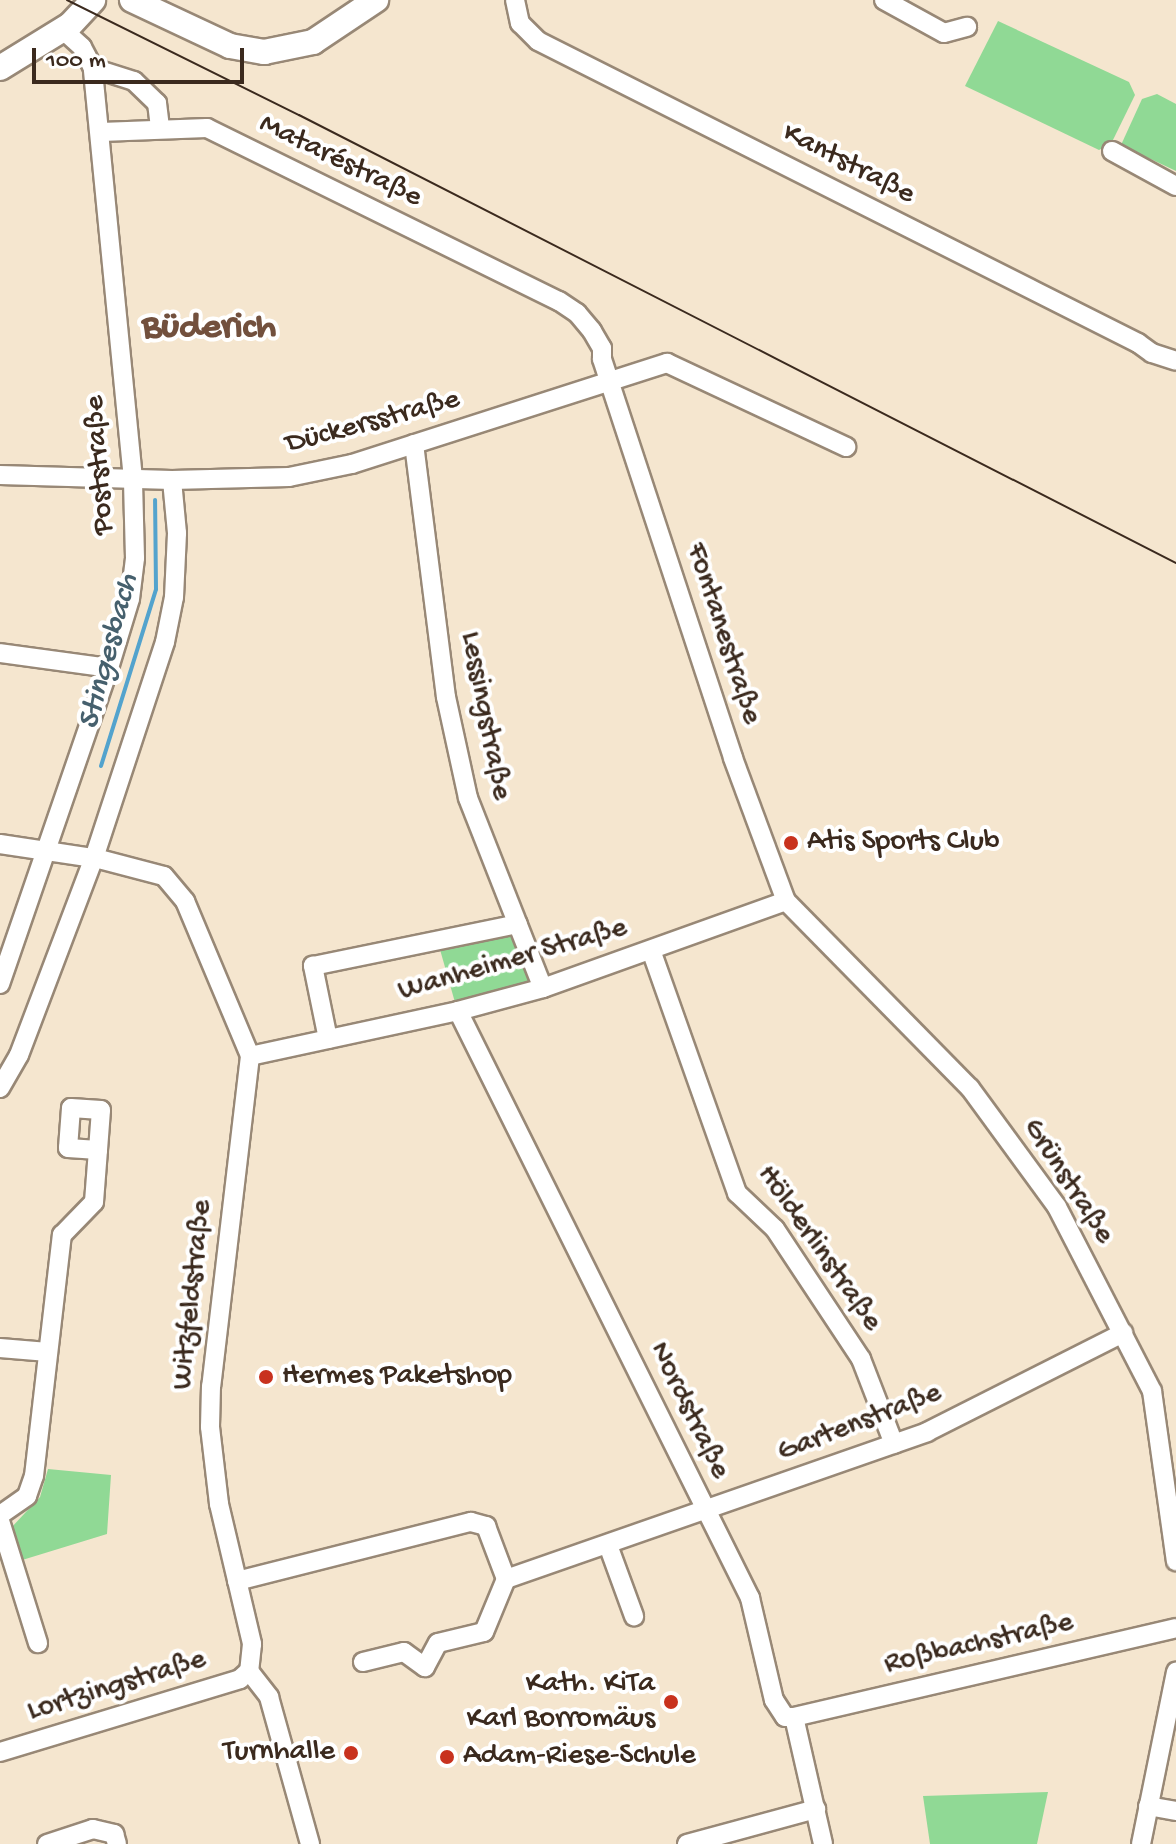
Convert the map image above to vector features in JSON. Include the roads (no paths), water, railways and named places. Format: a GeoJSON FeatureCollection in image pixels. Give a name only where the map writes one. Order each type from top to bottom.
{"type":"FeatureCollection","features":[{"type":"Feature","properties":{"kind":"main road"},"geometry":{"type":"LineString","coordinates":[[132,0],[230,46],[264,52],[313,42],[369,2]]}},
{"type":"Feature","properties":{"kind":"main road"},"geometry":{"type":"LineString","coordinates":[[0,68],[63,30],[91,1]]}},
{"type":"Feature","properties":{"kind":"street","name":"Kantstraße"},"geometry":{"type":"LineString","coordinates":[[515,0],[520,23],[538,41],[1138,343],[1152,353],[1176,361]]}},
{"type":"Feature","properties":{"kind":"street"},"geometry":{"type":"LineString","coordinates":[[884,0],[944,33],[967,27]]}},
{"type":"Feature","properties":{"kind":"street","name":"Poststraße"},"geometry":{"type":"LineString","coordinates":[[0,984],[49,851],[109,668],[134,578],[133,479],[93,68],[82,47],[63,30]]}},
{"type":"Feature","properties":{"kind":"street"},"geometry":{"type":"LineString","coordinates":[[93,68],[134,81],[157,103],[160,128]]}},
{"type":"Feature","properties":{"kind":"street","name":"Mataréstraße"},"geometry":{"type":"LineString","coordinates":[[101,132],[207,128],[577,313],[602,348],[602,359],[611,382]]}},
{"type":"Feature","properties":{"kind":"street"},"geometry":{"type":"LineString","coordinates":[[1112,151],[1176,186]]}},
{"type":"Feature","properties":{"kind":"street"},"geometry":{"type":"LineString","coordinates":[[611,382],[667,363],[846,447]]}},
{"type":"Feature","properties":{"kind":"street","name":"Dückersstraße"},"geometry":{"type":"LineString","coordinates":[[0,475],[172,480],[289,477],[352,464],[611,382]]}},
{"type":"Feature","properties":{"kind":"street","name":"Fontanestraße"},"geometry":{"type":"LineString","coordinates":[[611,382],[733,758],[786,901]]}},
{"type":"Feature","properties":{"kind":"street","name":"Lessingstraße"},"geometry":{"type":"LineString","coordinates":[[414,444],[446,697],[468,798],[543,988]]}},
{"type":"Feature","properties":{"kind":"street"},"geometry":{"type":"LineString","coordinates":[[0,1088],[19,1055],[94,858],[168,627],[174,597],[177,533],[172,480]]}},
{"type":"Feature","properties":{"kind":"street"},"geometry":{"type":"LineString","coordinates":[[0,653],[109,668]]}},
{"type":"Feature","properties":{"kind":"street"},"geometry":{"type":"LineString","coordinates":[[0,844],[146,869],[164,876],[176,886],[250,1056]]}},
{"type":"Feature","properties":{"kind":"street","name":"Wanheimer Straße"},"geometry":{"type":"LineString","coordinates":[[250,1056],[458,1011],[543,988],[786,901]]}},
{"type":"Feature","properties":{"kind":"street","name":"Grünstraße"},"geometry":{"type":"LineString","coordinates":[[786,901],[970,1088],[1057,1207],[1152,1391],[1171,1497],[1176,1561]]}},
{"type":"Feature","properties":{"kind":"street"},"geometry":{"type":"LineString","coordinates":[[328,1039],[313,966],[518,924]]}},
{"type":"Feature","properties":{"kind":"street","name":"Hölderlinstraße"},"geometry":{"type":"LineString","coordinates":[[651,950],[737,1193],[775,1229],[854,1347],[894,1444]]}},
{"type":"Feature","properties":{"kind":"street","name":"Nordstraße"},"geometry":{"type":"LineString","coordinates":[[458,1011],[750,1598],[774,1700],[785,1717],[794,1717],[823,1844]]}},
{"type":"Feature","properties":{"kind":"street","name":"Witzfeldstraße"},"geometry":{"type":"LineString","coordinates":[[249,1671],[252,1644],[213,1468],[211,1386],[250,1056]]}},
{"type":"Feature","properties":{"kind":"street"},"geometry":{"type":"LineString","coordinates":[[38,1643],[0,1518],[27,1496],[34,1476],[62,1235],[94,1202],[98,1150]]}},
{"type":"Feature","properties":{"kind":"street","name":"Gartenstraße"},"geometry":{"type":"LineString","coordinates":[[506,1579],[927,1432],[1123,1333]]}},
{"type":"Feature","properties":{"kind":"street"},"geometry":{"type":"LineString","coordinates":[[0,1348],[48,1352]]}},
{"type":"Feature","properties":{"kind":"street"},"geometry":{"type":"LineString","coordinates":[[237,1581],[471,1522],[486,1526],[506,1579],[484,1632],[438,1643],[425,1667],[404,1652],[363,1662]]}},
{"type":"Feature","properties":{"kind":"street"},"geometry":{"type":"LineString","coordinates":[[608,1545],[634,1616]]}},
{"type":"Feature","properties":{"kind":"street","name":"Roßbachstraße"},"geometry":{"type":"LineString","coordinates":[[794,1717],[1176,1628]]}},
{"type":"Feature","properties":{"kind":"street"},"geometry":{"type":"LineString","coordinates":[[249,1671],[269,1697],[310,1844]]}},
{"type":"Feature","properties":{"kind":"street","name":"Lortzingstraße"},"geometry":{"type":"LineString","coordinates":[[0,1752],[240,1679],[249,1671]]}},
{"type":"Feature","properties":{"kind":"street"},"geometry":{"type":"LineString","coordinates":[[1141,1844],[1176,1672]]}},
{"type":"Feature","properties":{"kind":"street"},"geometry":{"type":"LineString","coordinates":[[1148,1806],[1176,1811]]}},
{"type":"Feature","properties":{"kind":"street"},"geometry":{"type":"LineString","coordinates":[[687,1844],[816,1809]]}},
{"type":"Feature","properties":{"kind":"street"},"geometry":{"type":"LineString","coordinates":[[47,1844],[93,1829],[114,1834],[117,1844]]}},
{"type":"Feature","properties":{"kind":"waterway","name":"Stingesbach"},"geometry":{"type":"LineString","coordinates":[[101,766],[156,589],[155,500]]}},
{"type":"Feature","properties":{"kind":"tram line"},"geometry":{"type":"LineString","coordinates":[[67,0],[299,115],[1176,563]]}},
{"type":"Feature","properties":{"kind":"place","name":"Atis Sports Club"},"geometry":{"type":"Point","coordinates":[791,843]}},
{"type":"Feature","properties":{"kind":"place","name":"Hermes Paketshop"},"geometry":{"type":"Point","coordinates":[266,1377]}},
{"type":"Feature","properties":{"kind":"place","name":"Kath. KiTa Karl Borromäus"},"geometry":{"type":"Point","coordinates":[671,1702]}},
{"type":"Feature","properties":{"kind":"place","name":"Turnhalle"},"geometry":{"type":"Point","coordinates":[351,1753]}},
{"type":"Feature","properties":{"kind":"place","name":"Adam-Riese-Schule"},"geometry":{"type":"Point","coordinates":[447,1757]}},
{"type":"Feature","properties":{"kind":"district","name":"Büderich"},"geometry":{"type":"Point","coordinates":[209,329]}}]}
